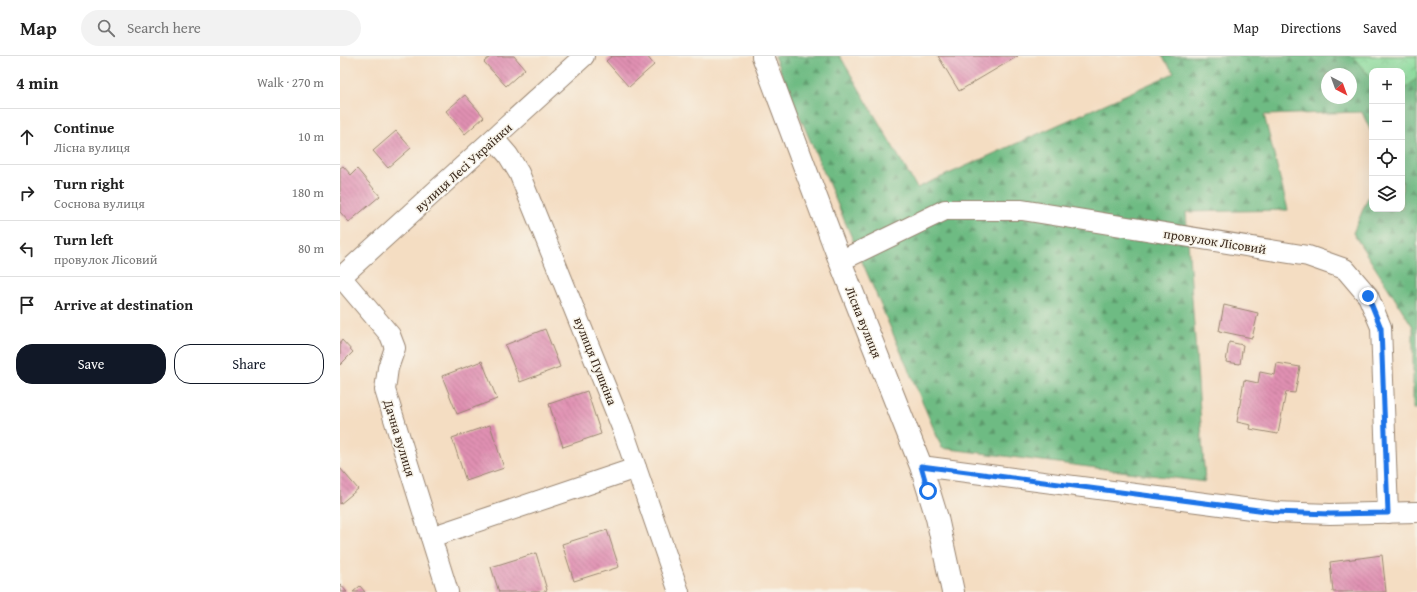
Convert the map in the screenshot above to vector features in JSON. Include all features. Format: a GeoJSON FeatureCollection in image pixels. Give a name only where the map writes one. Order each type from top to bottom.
{"type":"FeatureCollection","features":[{"type":"Feature","properties":{"kind":"main road","name":"Лісна вулиця"},"geometry":{"type":"LineString","coordinates":[[763,56],[840,261],[921,466],[937,518],[953,592]]}},
{"type":"Feature","properties":{"kind":"street","name":"вулиця Лесі Українки"},"geometry":{"type":"LineString","coordinates":[[341,276],[584,56]]}},
{"type":"Feature","properties":{"kind":"street","name":"вулиця Пушкіна"},"geometry":{"type":"LineString","coordinates":[[494,139],[508,155],[519,173],[623,430],[679,592]]}},
{"type":"Feature","properties":{"kind":"street","name":"провулок Лісовий"},"geometry":{"type":"LineString","coordinates":[[840,261],[945,210],[1022,210],[1308,256],[1345,269],[1368,296],[1381,328],[1388,513]]}},
{"type":"Feature","properties":{"kind":"street","name":"Дачна вулиця"},"geometry":{"type":"LineString","coordinates":[[341,276],[390,335],[396,348],[388,368],[385,390],[448,592]]}},
{"type":"Feature","properties":{"kind":"street"},"geometry":{"type":"LineString","coordinates":[[921,466],[1274,512],[1330,514],[1417,512]]}},
{"type":"Feature","properties":{"kind":"street"},"geometry":{"type":"LineString","coordinates":[[431,537],[636,468]]}},
{"type":"Feature","properties":{"kind":"green space"},"geometry":{"type":"Polygon","coordinates":[[[774,56],[840,56],[917,188],[1174,73],[1162,56],[1417,56],[1417,409],[1413,409],[1413,327],[1353,233],[1369,195],[1369,212],[1405,212],[1405,68],[1369,68],[1369,127],[1362,112],[1264,115],[1288,210],[1186,212],[1205,482],[942,448],[774,56]]]}},
{"type":"Feature","properties":{"kind":"green space"},"geometry":{"type":"Polygon","coordinates":[[[1352,56],[1417,56],[1417,78],[1405,89],[1405,68],[1369,68],[1369,76],[1352,56]]]}},
{"type":"Feature","properties":{"kind":"building"},"geometry":{"type":"Polygon","coordinates":[[[491,56],[514,56],[525,69],[506,86],[484,62],[491,56]]]}},
{"type":"Feature","properties":{"kind":"building"},"geometry":{"type":"Polygon","coordinates":[[[612,56],[647,56],[654,65],[629,87],[606,61],[612,56]]]}},
{"type":"Feature","properties":{"kind":"building"},"geometry":{"type":"Polygon","coordinates":[[[938,56],[1018,56],[959,91],[938,56]]]}},
{"type":"Feature","properties":{"kind":"building"},"geometry":{"type":"Polygon","coordinates":[[[465,95],[484,117],[465,134],[446,111],[465,95]]]}},
{"type":"Feature","properties":{"kind":"building"},"geometry":{"type":"Polygon","coordinates":[[[396,131],[411,148],[388,168],[373,151],[396,131]]]}},
{"type":"Feature","properties":{"kind":"building"},"geometry":{"type":"Polygon","coordinates":[[[343,166],[351,175],[357,169],[380,196],[349,222],[340,212],[340,168],[343,166]]]}},
{"type":"Feature","properties":{"kind":"building"},"geometry":{"type":"Polygon","coordinates":[[[1224,305],[1258,313],[1252,338],[1219,331],[1224,305]]]}},
{"type":"Feature","properties":{"kind":"building"},"geometry":{"type":"Polygon","coordinates":[[[545,329],[560,367],[520,382],[505,345],[545,329]]]}},
{"type":"Feature","properties":{"kind":"building"},"geometry":{"type":"Polygon","coordinates":[[[342,340],[353,352],[340,365],[340,343],[342,340]]]}},
{"type":"Feature","properties":{"kind":"building"},"geometry":{"type":"Polygon","coordinates":[[[1229,342],[1243,345],[1240,364],[1226,362],[1229,342]]]}},
{"type":"Feature","properties":{"kind":"building"},"geometry":{"type":"Polygon","coordinates":[[[482,361],[497,399],[457,414],[442,376],[482,361]]]}},
{"type":"Feature","properties":{"kind":"building"},"geometry":{"type":"Polygon","coordinates":[[[1277,363],[1300,367],[1295,393],[1286,392],[1278,434],[1250,429],[1251,425],[1237,422],[1244,380],[1258,383],[1260,372],[1275,375],[1277,363]]]}},
{"type":"Feature","properties":{"kind":"building"},"geometry":{"type":"Polygon","coordinates":[[[587,391],[601,434],[563,447],[549,404],[587,391]]]}},
{"type":"Feature","properties":{"kind":"building"},"geometry":{"type":"Polygon","coordinates":[[[490,425],[504,468],[466,481],[452,438],[490,425]]]}},
{"type":"Feature","properties":{"kind":"building"},"geometry":{"type":"Polygon","coordinates":[[[340,468],[358,489],[340,504],[340,468]]]}},
{"type":"Feature","properties":{"kind":"building"},"geometry":{"type":"Polygon","coordinates":[[[607,530],[619,567],[574,581],[562,544],[607,530]]]}},
{"type":"Feature","properties":{"kind":"building"},"geometry":{"type":"Polygon","coordinates":[[[536,553],[547,590],[542,592],[499,592],[491,567],[536,553]]]}},
{"type":"Feature","properties":{"kind":"building"},"geometry":{"type":"Polygon","coordinates":[[[1382,555],[1386,592],[1333,592],[1330,562],[1382,555]]]}},
{"type":"Feature","properties":{"kind":"building"},"geometry":{"type":"Polygon","coordinates":[[[340,584],[347,592],[340,592],[340,584]]]}},
{"type":"Feature","properties":{"kind":"building"},"geometry":{"type":"Polygon","coordinates":[[[360,586],[365,592],[353,592],[360,586]]]}},
{"type":"Feature","properties":{"kind":"route"},"geometry":{"type":"LineString","coordinates":[[928,491],[921,466],[1274,512],[1330,514],[1388,513],[1381,328],[1368,296]]}}]}
